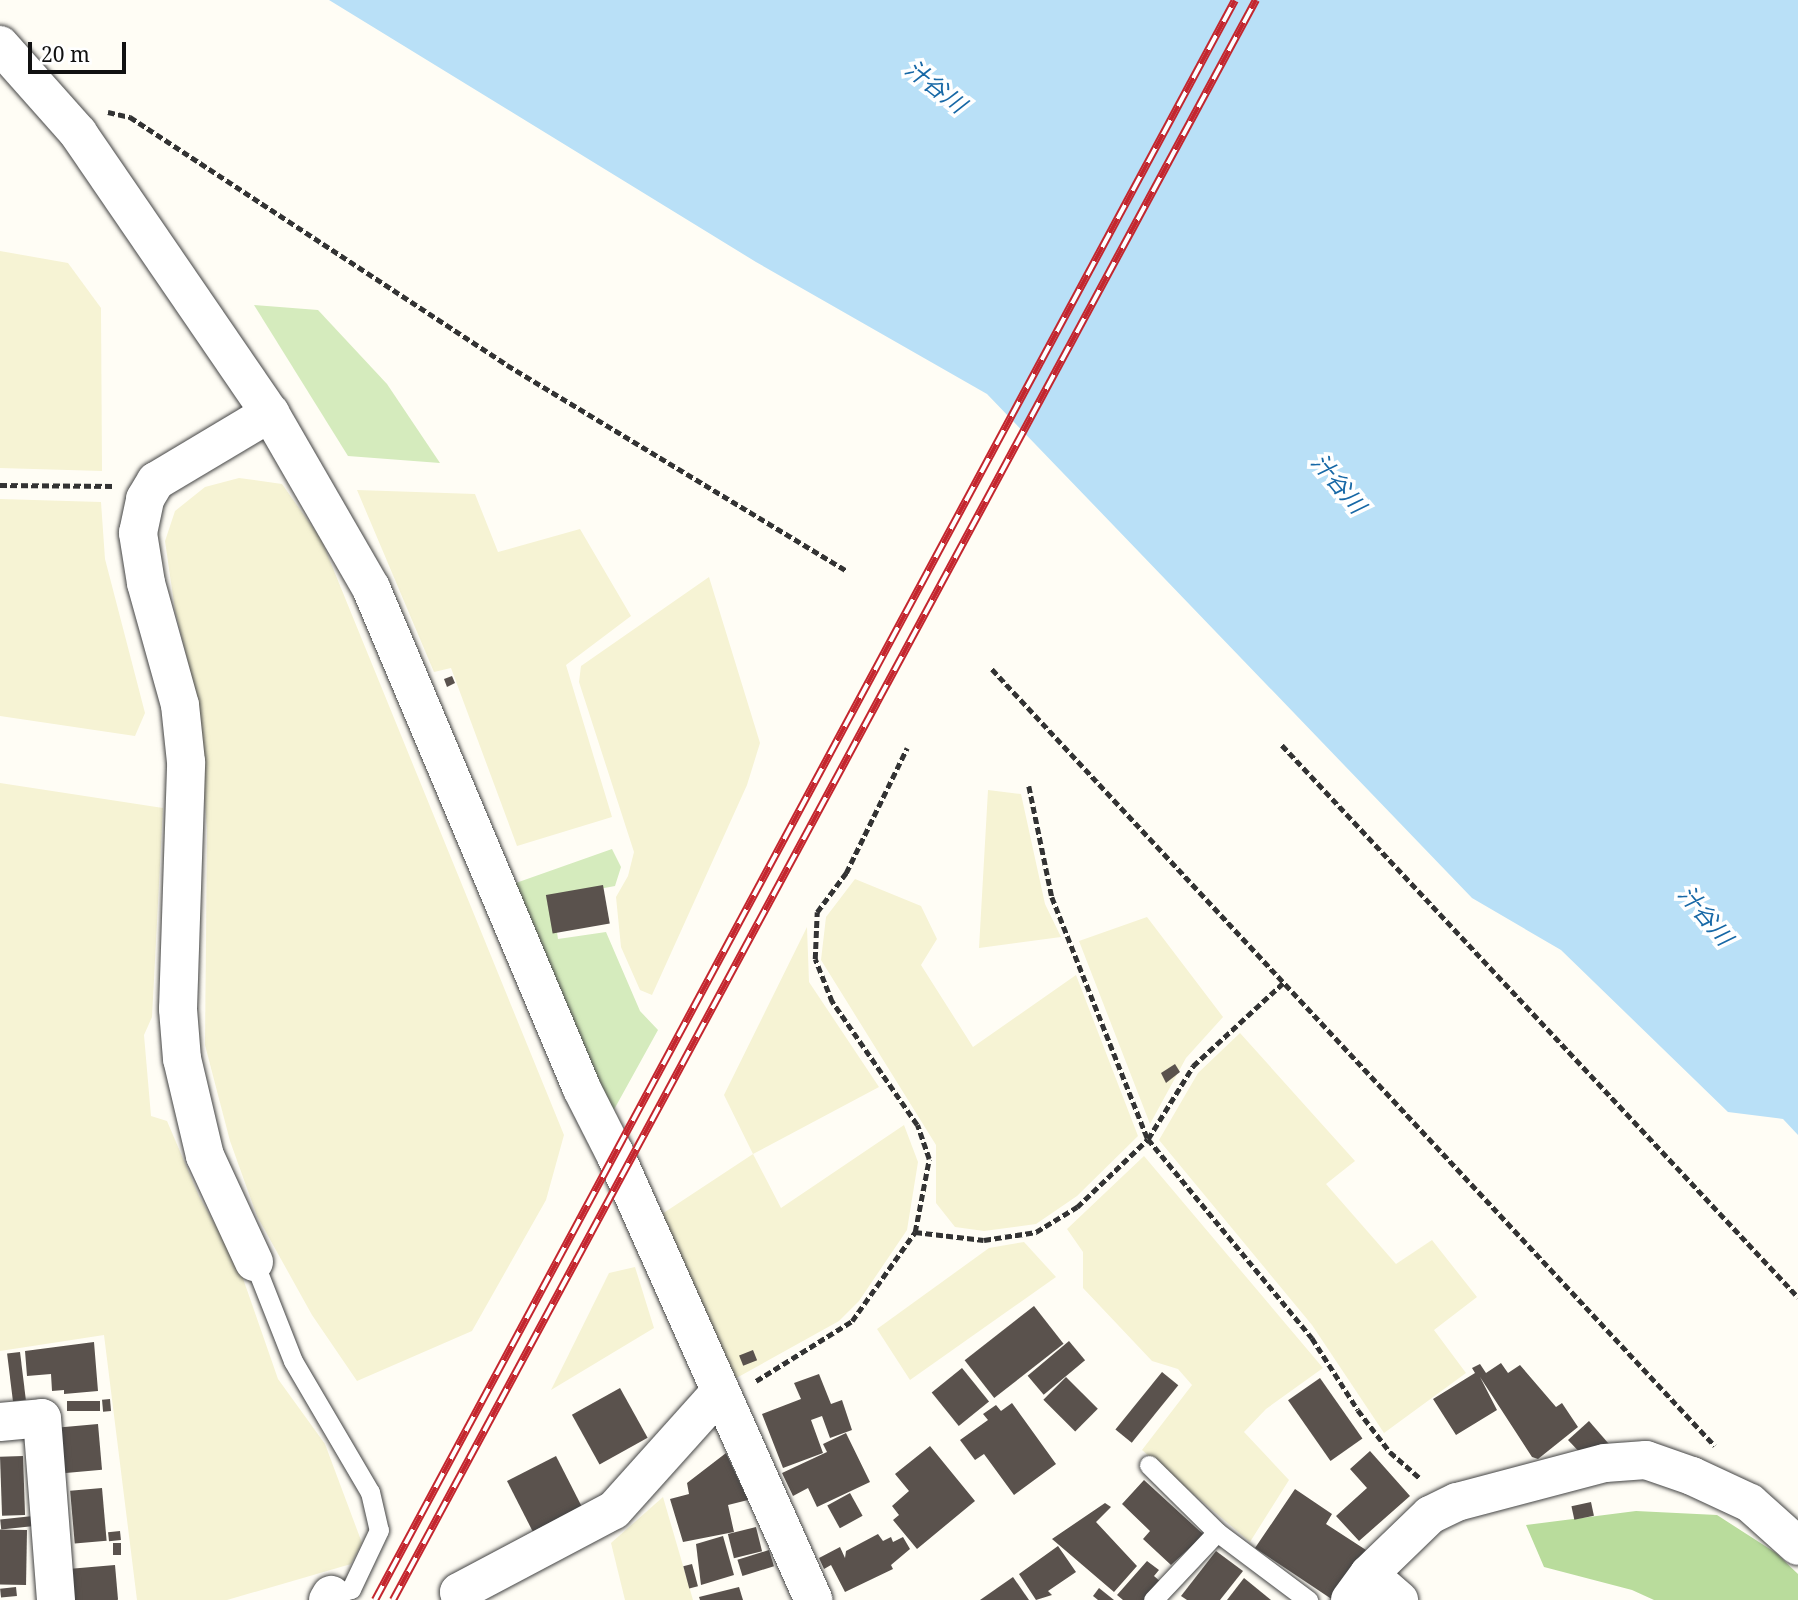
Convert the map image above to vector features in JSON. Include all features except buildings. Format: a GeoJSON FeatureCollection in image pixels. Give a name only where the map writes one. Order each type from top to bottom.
{"type":"FeatureCollection","features":[{"type":"Feature","properties":{"kind":"street"},"geometry":{"type":"LineString","coordinates":[[0,45],[78,133],[270,413],[372,588],[582,1089],[615,1154],[719,1393],[814,1600]]}},
{"type":"Feature","properties":{"kind":"street"},"geometry":{"type":"LineString","coordinates":[[254,1262],[205,1156],[182,1059],[178,1009],[186,762],[180,705],[146,583],[138,533],[145,499],[156,481],[270,413]]}},
{"type":"Feature","properties":{"kind":"street"},"geometry":{"type":"LineString","coordinates":[[461,1600],[459,1592],[614,1510],[719,1393]]}},
{"type":"Feature","properties":{"kind":"street"},"geometry":{"type":"LineString","coordinates":[[0,1422],[42,1418],[56,1600]]}},
{"type":"Feature","properties":{"kind":"street"},"geometry":{"type":"LineString","coordinates":[[1399,1600],[1360,1587],[1430,1516],[1457,1502],[1605,1463],[1646,1460],[1750,1503],[1798,1546]]}},
{"type":"Feature","properties":{"kind":"lane"},"geometry":{"type":"LineString","coordinates":[[254,1262],[293,1361],[370,1492],[379,1530],[351,1589],[329,1598]]}},
{"type":"Feature","properties":{"kind":"lane"},"geometry":{"type":"LineString","coordinates":[[1149,1465],[1217,1532],[1308,1600]]}},
{"type":"Feature","properties":{"kind":"lane"},"geometry":{"type":"LineString","coordinates":[[1153,1600],[1217,1532]]}},
{"type":"Feature","properties":{"kind":"path"},"geometry":{"type":"LineString","coordinates":[[103,111],[130,117],[507,365],[846,570]]}},
{"type":"Feature","properties":{"kind":"path"},"geometry":{"type":"LineString","coordinates":[[0,485],[121,486],[145,499]]}},
{"type":"Feature","properties":{"kind":"path"},"geometry":{"type":"LineString","coordinates":[[992,669],[1722,1453]]}},
{"type":"Feature","properties":{"kind":"path"},"geometry":{"type":"LineString","coordinates":[[1282,745],[1798,1297]]}},
{"type":"Feature","properties":{"kind":"path"},"geometry":{"type":"LineString","coordinates":[[719,1393],[744,1388],[852,1321],[915,1232],[929,1159],[917,1125],[832,1002],[815,959],[817,912],[846,873],[906,748]]}},
{"type":"Feature","properties":{"kind":"path"},"geometry":{"type":"LineString","coordinates":[[1030,786],[1052,897],[1148,1139],[1312,1338],[1357,1410],[1390,1452],[1419,1477],[1457,1502]]}},
{"type":"Feature","properties":{"kind":"path"},"geometry":{"type":"LineString","coordinates":[[915,1232],[984,1240],[1036,1232],[1077,1208],[1148,1139],[1193,1066],[1285,981]]}},
{"type":"Feature","properties":{"kind":"shaded area"},"geometry":{"type":"Polygon","coordinates":[[[0,251],[68,263],[101,308],[102,471],[0,468],[0,251]]]}},
{"type":"Feature","properties":{"kind":"shaded area"},"geometry":{"type":"Polygon","coordinates":[[[239,478],[282,484],[321,539],[564,1135],[546,1200],[472,1331],[357,1381],[312,1315],[257,1216],[230,1141],[205,1045],[207,830],[197,698],[175,610],[165,541],[175,511],[205,487],[239,478]]]}},
{"type":"Feature","properties":{"kind":"shaded area"},"geometry":{"type":"Polygon","coordinates":[[[357,490],[475,494],[498,552],[580,529],[631,616],[566,665],[612,817],[517,846],[451,668],[434,672],[357,490]]]}},
{"type":"Feature","properties":{"kind":"shaded area"},"geometry":{"type":"Polygon","coordinates":[[[0,499],[101,502],[105,559],[145,713],[135,736],[0,716],[0,499]]]}},
{"type":"Feature","properties":{"kind":"shaded area"},"geometry":{"type":"Polygon","coordinates":[[[709,577],[760,743],[747,785],[652,995],[640,990],[621,947],[616,897],[628,876],[634,852],[579,682],[581,666],[709,577]]]}},
{"type":"Feature","properties":{"kind":"shaded area"},"geometry":{"type":"Polygon","coordinates":[[[0,783],[163,808],[152,1017],[144,1035],[151,1116],[167,1121],[199,1196],[239,1267],[278,1379],[325,1444],[362,1543],[351,1564],[227,1600],[137,1600],[104,1335],[0,1351],[0,783]]]}},
{"type":"Feature","properties":{"kind":"shaded area"},"geometry":{"type":"Polygon","coordinates":[[[988,790],[1021,794],[1045,904],[1061,937],[979,948],[988,790]]]}},
{"type":"Feature","properties":{"kind":"shaded area"},"geometry":{"type":"Polygon","coordinates":[[[855,879],[921,906],[937,939],[921,965],[973,1047],[1076,975],[1138,1136],[1077,1196],[1036,1224],[984,1231],[955,1227],[936,1203],[936,1145],[821,960],[826,917],[855,879]]]}},
{"type":"Feature","properties":{"kind":"shaded area"},"geometry":{"type":"Polygon","coordinates":[[[1147,917],[1223,1017],[1186,1058],[1150,1124],[1079,941],[1147,917]]]}},
{"type":"Feature","properties":{"kind":"shaded area"},"geometry":{"type":"Polygon","coordinates":[[[807,927],[809,982],[879,1087],[753,1154],[724,1095],[807,927]]]}},
{"type":"Feature","properties":{"kind":"shaded area"},"geometry":{"type":"Polygon","coordinates":[[[1240,1033],[1355,1161],[1326,1184],[1396,1264],[1432,1240],[1477,1297],[1434,1330],[1466,1373],[1384,1433],[1312,1325],[1159,1140],[1198,1073],[1240,1033]]]}},
{"type":"Feature","properties":{"kind":"shaded area"},"geometry":{"type":"Polygon","coordinates":[[[904,1125],[918,1162],[907,1230],[859,1301],[839,1321],[731,1381],[659,1216],[753,1154],[781,1208],[904,1125]]]}},
{"type":"Feature","properties":{"kind":"shaded area"},"geometry":{"type":"Polygon","coordinates":[[[1144,1156],[1323,1368],[1266,1409],[1244,1432],[1289,1480],[1250,1542],[1142,1450],[1192,1385],[1178,1369],[1152,1361],[1083,1288],[1083,1252],[1067,1229],[1144,1156]]]}},
{"type":"Feature","properties":{"kind":"shaded area"},"geometry":{"type":"Polygon","coordinates":[[[1024,1242],[1056,1277],[910,1380],[877,1329],[989,1248],[1024,1242]]]}},
{"type":"Feature","properties":{"kind":"shaded area"},"geometry":{"type":"Polygon","coordinates":[[[635,1267],[654,1328],[551,1390],[609,1273],[635,1267]]]}},
{"type":"Feature","properties":{"kind":"shaded area"},"geometry":{"type":"Polygon","coordinates":[[[663,1497],[693,1600],[625,1600],[611,1543],[663,1497]]]}},
{"type":"Feature","properties":{"kind":"green space"},"geometry":{"type":"Polygon","coordinates":[[[254,305],[318,310],[387,384],[440,463],[348,456],[254,305]]]}},
{"type":"Feature","properties":{"kind":"green space"},"geometry":{"type":"Polygon","coordinates":[[[612,849],[621,867],[615,886],[552,898],[558,939],[606,932],[640,1011],[658,1030],[611,1115],[513,884],[612,849]]]}},
{"type":"Feature","properties":{"kind":"green space"},"geometry":{"type":"Polygon","coordinates":[[[1636,1511],[1717,1515],[1776,1553],[1798,1574],[1798,1600],[1654,1600],[1632,1590],[1544,1567],[1526,1525],[1636,1511]]]}},
{"type":"Feature","properties":{"kind":"water","name":"汁谷川"},"geometry":{"type":"Polygon","coordinates":[[[329,0],[1798,0],[1798,1135],[1783,1119],[1728,1112],[1561,950],[1472,898],[987,394],[756,262],[329,0]]]}},
{"type":"Feature","properties":{"kind":"railway"},"geometry":{"type":"LineString","coordinates":[[375,1600],[1235,0]]}},
{"type":"Feature","properties":{"kind":"railway"},"geometry":{"type":"LineString","coordinates":[[393,1600],[1256,0]]}}]}
